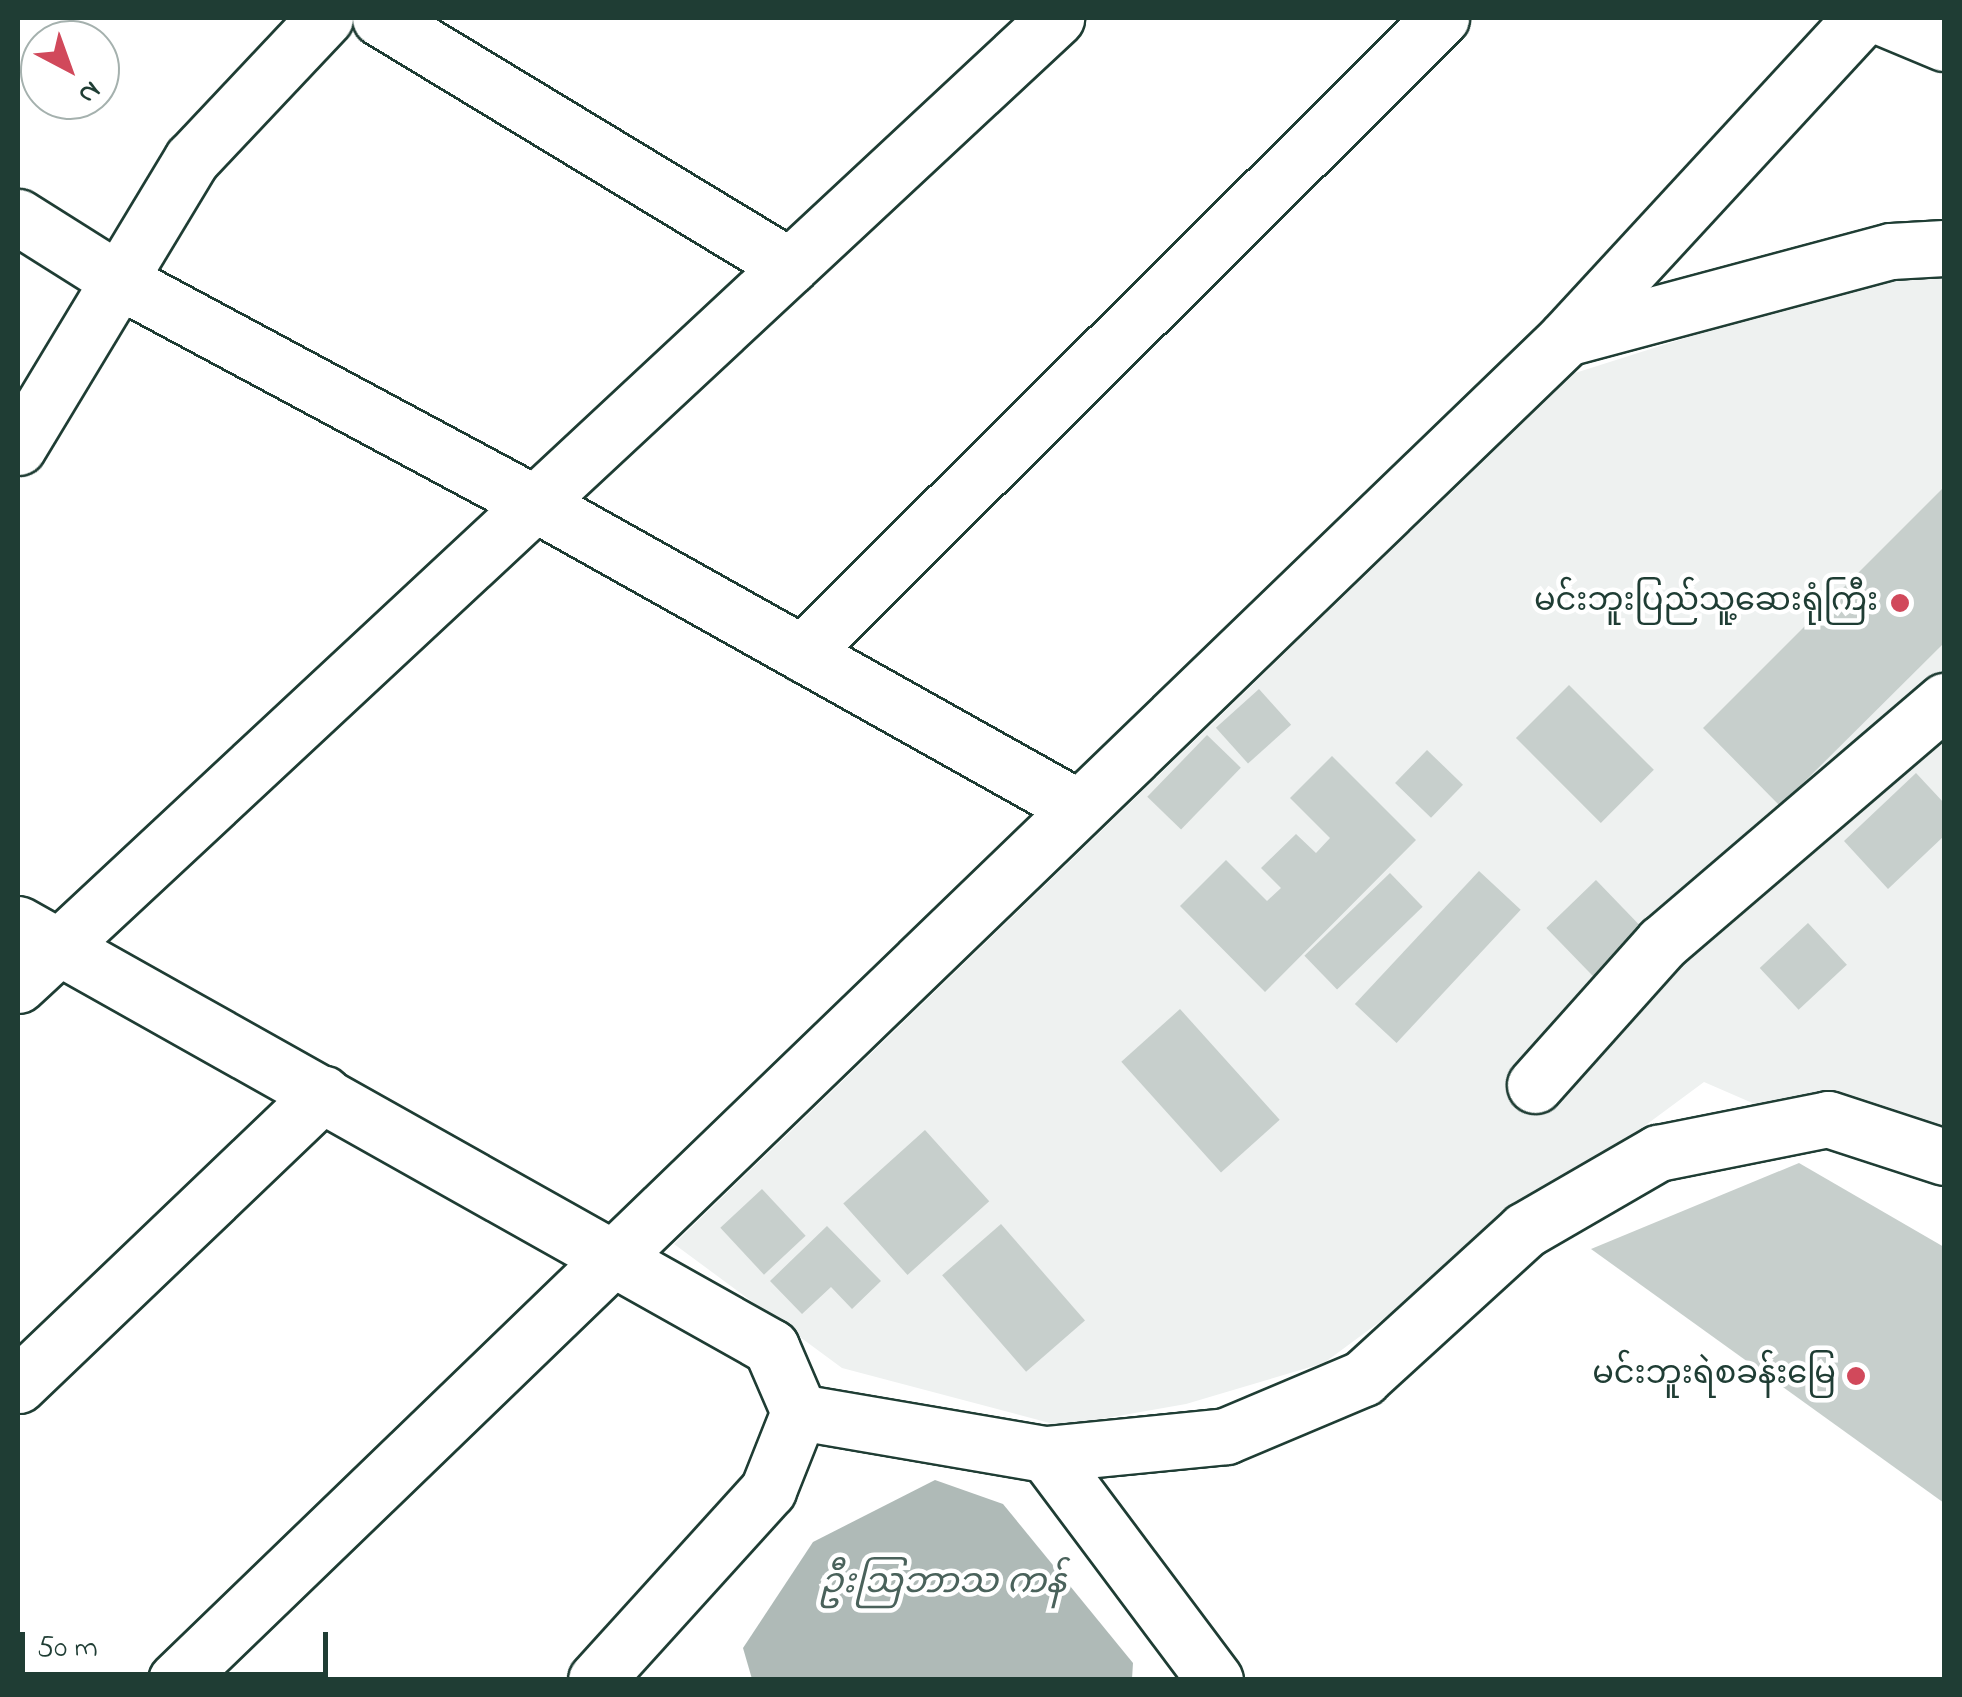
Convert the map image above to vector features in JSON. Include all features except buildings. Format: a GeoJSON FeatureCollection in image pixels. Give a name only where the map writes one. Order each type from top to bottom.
{"type":"FeatureCollection","features":[{"type":"Feature","properties":{"kind":"street"},"geometry":{"type":"LineString","coordinates":[[18,447],[192,160],[325,18]]}},
{"type":"Feature","properties":{"kind":"street"},"geometry":{"type":"LineString","coordinates":[[380,18],[790,266]]}},
{"type":"Feature","properties":{"kind":"street"},"geometry":{"type":"LineString","coordinates":[[18,985],[39,936],[536,504],[1056,18]]}},
{"type":"Feature","properties":{"kind":"street"},"geometry":{"type":"LineString","coordinates":[[802,653],[1440,18]]}},
{"type":"Feature","properties":{"kind":"street"},"geometry":{"type":"LineString","coordinates":[[176,1680],[613,1253],[1566,338],[1861,18]]}},
{"type":"Feature","properties":{"kind":"street"},"geometry":{"type":"LineString","coordinates":[[1884,18],[1944,43]]}},
{"type":"Feature","properties":{"kind":"street"},"geometry":{"type":"LineString","coordinates":[[18,217],[118,280],[536,504],[1077,807]]}},
{"type":"Feature","properties":{"kind":"street"},"geometry":{"type":"LineString","coordinates":[[1566,338],[1891,251],[1944,248]]}},
{"type":"Feature","properties":{"kind":"street"},"geometry":{"type":"LineString","coordinates":[[1535,1085],[1662,943],[1944,702]]}},
{"type":"Feature","properties":{"kind":"street"},"geometry":{"type":"LineString","coordinates":[[39,936],[613,1253],[771,1347],[799,1412],[768,1490],[596,1680]]}},
{"type":"Feature","properties":{"kind":"street"},"geometry":{"type":"LineString","coordinates":[[18,1386],[323,1094]]}},
{"type":"Feature","properties":{"kind":"street"},"geometry":{"type":"LineString","coordinates":[[799,1412],[1046,1454],[1226,1436],[1363,1378],[1525,1230],[1658,1153],[1828,1119],[1944,1157]]}},
{"type":"Feature","properties":{"kind":"street"},"geometry":{"type":"LineString","coordinates":[[1046,1454],[1215,1680]]}},
{"type":"Feature","properties":{"kind":"shaded area"},"geometry":{"type":"Polygon","coordinates":[[[1944,277],[1944,1186],[1704,1082],[1324,1363],[1186,1404],[1061,1426],[842,1368],[674,1244],[1575,373],[1872,279],[1944,277]]]}},
{"type":"Feature","properties":{"kind":"water","name":"ဦး‌ဩဘာသ ကန်"},"geometry":{"type":"Polygon","coordinates":[[[935,1480],[1003,1504],[1133,1663],[1132,1679],[752,1679],[743,1648],[813,1542],[935,1480]]]}},
{"type":"Feature","properties":{"kind":"place","name":"မင်းဘူးပြည်သူ့ဆေးရုံကြီး"},"geometry":{"type":"Point","coordinates":[1900,603]}},
{"type":"Feature","properties":{"kind":"place","name":"မင်းဘူးရဲစခန်းမြေ"},"geometry":{"type":"Point","coordinates":[1856,1376]}}]}
